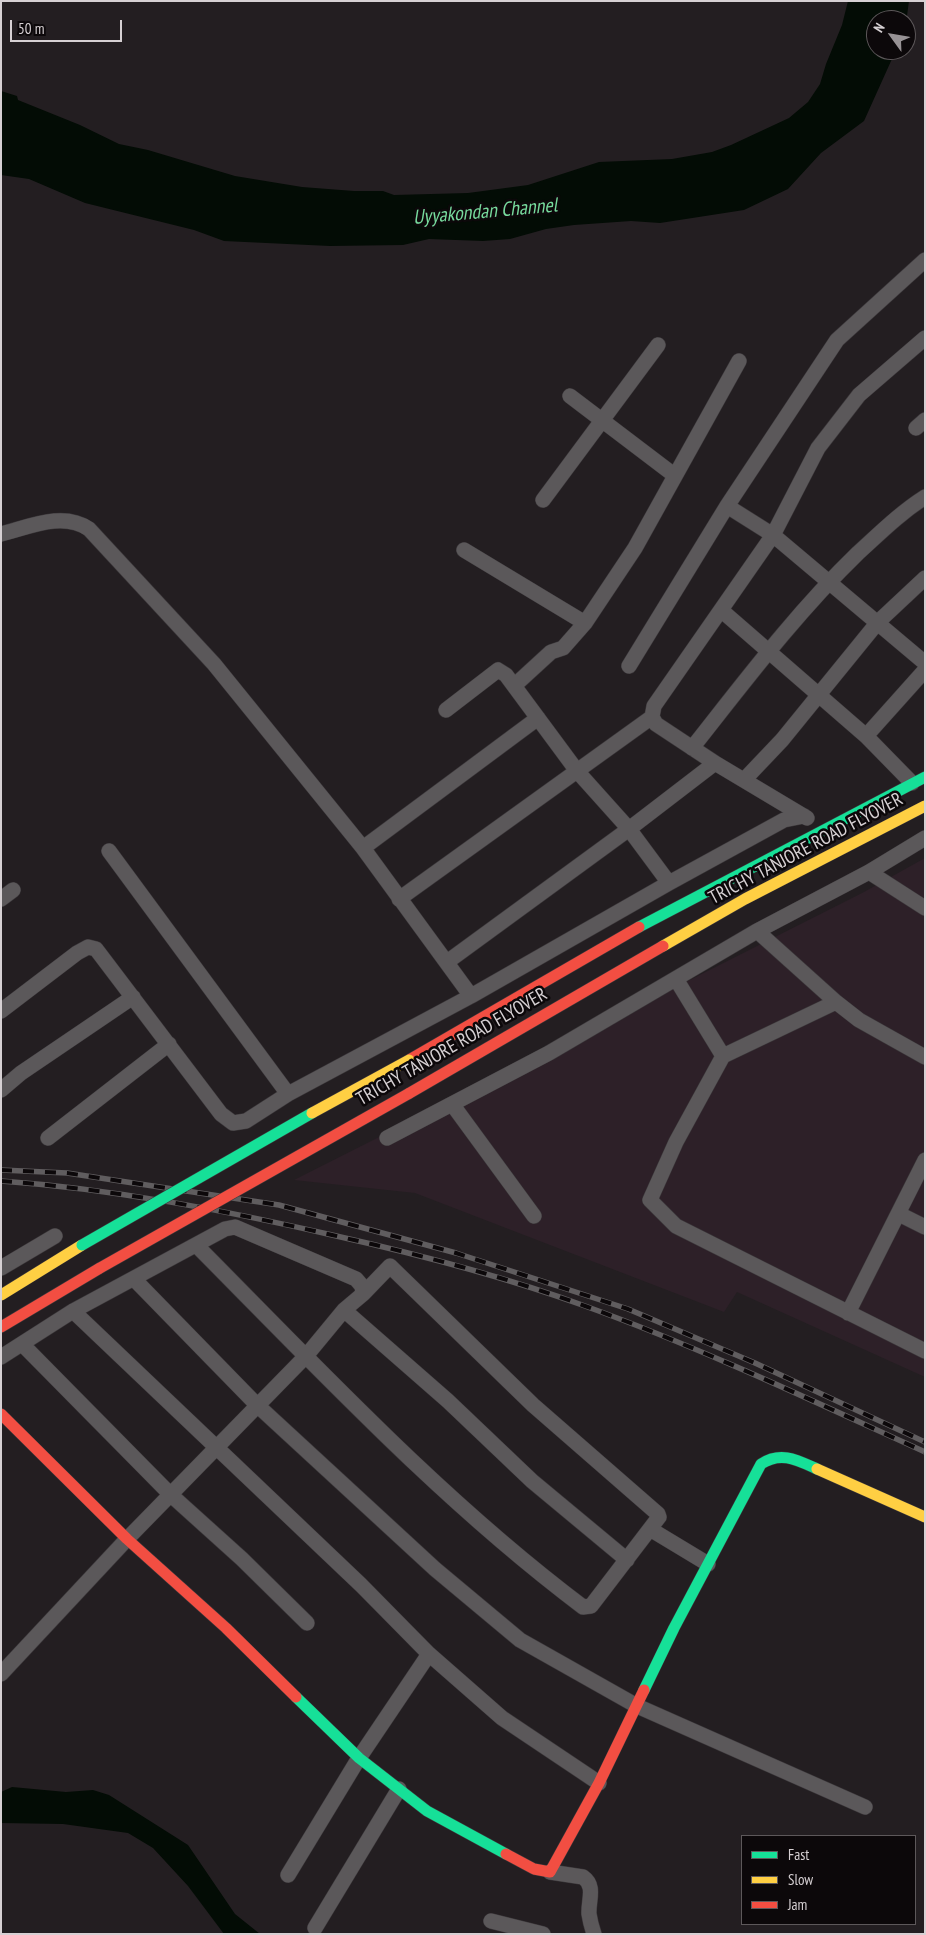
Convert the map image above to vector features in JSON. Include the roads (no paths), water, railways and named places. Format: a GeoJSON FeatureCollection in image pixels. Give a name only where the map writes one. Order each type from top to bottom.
{"type":"FeatureCollection","features":[{"type":"Feature","properties":{"kind":"main road","name":"TRICHY TANJORE ROAD FLYOVER"},"geometry":{"type":"LineString","coordinates":[[1,1295],[271,1135],[409,1060],[608,944],[820,829],[918,780]]}},
{"type":"Feature","properties":{"kind":"main road","name":"TRICHY TANJORE ROAD FLYOVER"},"geometry":{"type":"LineString","coordinates":[[1,1327],[745,899],[925,806]]}},
{"type":"Feature","properties":{"kind":"main road"},"geometry":{"type":"LineString","coordinates":[[1,1414],[127,1539],[226,1628],[359,1758],[427,1811],[534,1870],[550,1872],[599,1783],[708,1564],[761,1464],[771,1457],[782,1456],[794,1459],[925,1516]]}},
{"type":"Feature","properties":{"kind":"street"},"geometry":{"type":"LineString","coordinates":[[628,666],[727,506],[836,340],[925,260]]}},
{"type":"Feature","properties":{"kind":"street"},"geometry":{"type":"LineString","coordinates":[[820,829],[804,816],[715,763],[656,724],[652,717],[654,706],[773,535],[818,448],[859,395],[925,338]]}},
{"type":"Feature","properties":{"kind":"street"},"geometry":{"type":"LineString","coordinates":[[543,500],[658,344]]}},
{"type":"Feature","properties":{"kind":"street"},"geometry":{"type":"LineString","coordinates":[[515,685],[551,652],[563,648],[585,623],[634,548],[739,361]]}},
{"type":"Feature","properties":{"kind":"street"},"geometry":{"type":"LineString","coordinates":[[570,396],[674,475]]}},
{"type":"Feature","properties":{"kind":"street"},"geometry":{"type":"LineString","coordinates":[[692,748],[767,651],[829,581],[901,512],[925,497]]}},
{"type":"Feature","properties":{"kind":"street"},"geometry":{"type":"LineString","coordinates":[[727,506],[773,535],[925,663]]}},
{"type":"Feature","properties":{"kind":"street"},"geometry":{"type":"LineString","coordinates":[[1,534],[46,522],[70,520],[80,523],[89,529],[214,664],[363,848],[471,996]]}},
{"type":"Feature","properties":{"kind":"street"},"geometry":{"type":"LineString","coordinates":[[464,550],[585,623]]}},
{"type":"Feature","properties":{"kind":"street"},"geometry":{"type":"LineString","coordinates":[[744,780],[782,740],[878,622],[925,578]]}},
{"type":"Feature","properties":{"kind":"street"},"geometry":{"type":"LineString","coordinates":[[721,610],[818,696],[918,780]]}},
{"type":"Feature","properties":{"kind":"street"},"geometry":{"type":"LineString","coordinates":[[446,710],[498,670],[515,685],[577,771],[629,829],[669,883]]}},
{"type":"Feature","properties":{"kind":"street"},"geometry":{"type":"LineString","coordinates":[[866,736],[925,670]]}},
{"type":"Feature","properties":{"kind":"street"},"geometry":{"type":"LineString","coordinates":[[399,899],[652,717]]}},
{"type":"Feature","properties":{"kind":"street"},"geometry":{"type":"LineString","coordinates":[[363,848],[538,718]]}},
{"type":"Feature","properties":{"kind":"street"},"geometry":{"type":"LineString","coordinates":[[448,962],[629,829],[715,763]]}},
{"type":"Feature","properties":{"kind":"street"},"geometry":{"type":"LineString","coordinates":[[1,1011],[88,947],[96,948],[221,1114],[232,1122],[246,1121],[288,1094],[471,996],[784,820],[804,816]]}},
{"type":"Feature","properties":{"kind":"street"},"geometry":{"type":"LineString","coordinates":[[387,1138],[549,1053],[757,931],[869,872],[925,838]]}},
{"type":"Feature","properties":{"kind":"street"},"geometry":{"type":"LineString","coordinates":[[109,851],[288,1094]]}},
{"type":"Feature","properties":{"kind":"street"},"geometry":{"type":"LineString","coordinates":[[869,872],[925,908]]}},
{"type":"Feature","properties":{"kind":"street"},"geometry":{"type":"LineString","coordinates":[[757,931],[836,1002],[859,1020],[925,1057]]}},
{"type":"Feature","properties":{"kind":"street"},"geometry":{"type":"LineString","coordinates":[[676,979],[722,1056]]}},
{"type":"Feature","properties":{"kind":"street"},"geometry":{"type":"LineString","coordinates":[[1,1090],[21,1073],[133,996]]}},
{"type":"Feature","properties":{"kind":"street"},"geometry":{"type":"LineString","coordinates":[[836,1002],[722,1056],[676,1142],[650,1200],[676,1226],[925,1351]]}},
{"type":"Feature","properties":{"kind":"street"},"geometry":{"type":"LineString","coordinates":[[48,1138],[169,1044]]}},
{"type":"Feature","properties":{"kind":"street"},"geometry":{"type":"LineString","coordinates":[[452,1104],[534,1216]]}},
{"type":"Feature","properties":{"kind":"street"},"geometry":{"type":"LineString","coordinates":[[848,1313],[925,1160]]}},
{"type":"Feature","properties":{"kind":"street"},"geometry":{"type":"LineString","coordinates":[[898,1214],[925,1226]]}},
{"type":"Feature","properties":{"kind":"street"},"geometry":{"type":"LineString","coordinates":[[1,1357],[73,1311],[225,1229],[235,1227],[356,1280],[362,1286],[363,1294]]}},
{"type":"Feature","properties":{"kind":"street"},"geometry":{"type":"LineString","coordinates":[[1,1268],[55,1236]]}},
{"type":"Feature","properties":{"kind":"street"},"geometry":{"type":"LineString","coordinates":[[1,1674],[127,1539],[306,1356],[344,1310],[363,1294],[390,1266],[533,1404],[658,1514],[659,1517],[591,1606],[583,1607],[540,1574],[420,1468],[306,1356],[196,1245]]}},
{"type":"Feature","properties":{"kind":"street"},"geometry":{"type":"LineString","coordinates":[[134,1279],[257,1405],[435,1569],[520,1640],[637,1706],[865,1807]]}},
{"type":"Feature","properties":{"kind":"street"},"geometry":{"type":"LineString","coordinates":[[344,1310],[448,1401],[532,1481],[627,1560]]}},
{"type":"Feature","properties":{"kind":"street"},"geometry":{"type":"LineString","coordinates":[[73,1311],[361,1585],[429,1654],[502,1718],[599,1783]]}},
{"type":"Feature","properties":{"kind":"street"},"geometry":{"type":"LineString","coordinates":[[22,1344],[171,1496],[242,1559],[307,1623]]}},
{"type":"Feature","properties":{"kind":"street"},"geometry":{"type":"LineString","coordinates":[[650,1529],[708,1564]]}},
{"type":"Feature","properties":{"kind":"street"},"geometry":{"type":"LineString","coordinates":[[288,1875],[359,1758],[429,1654]]}},
{"type":"Feature","properties":{"kind":"street"},"geometry":{"type":"LineString","coordinates":[[315,1928],[399,1790]]}},
{"type":"Feature","properties":{"kind":"street"},"geometry":{"type":"LineString","coordinates":[[550,1872],[584,1877],[591,1885],[589,1915],[594,1934]]}},
{"type":"Feature","properties":{"kind":"street"},"geometry":{"type":"LineString","coordinates":[[491,1921],[543,1934]]}},
{"type":"Feature","properties":{"kind":"water","name":"Uyyakondan Channel"},"geometry":{"type":"Polygon","coordinates":[[[848,1],[909,1],[908,10],[866,10],[866,60],[891,60],[864,121],[821,153],[788,189],[744,210],[660,223],[631,221],[574,225],[546,229],[510,239],[483,241],[429,239],[403,245],[330,246],[224,241],[194,230],[85,203],[29,179],[1,175],[1,91],[17,96],[18,100],[80,125],[119,144],[148,150],[235,176],[302,187],[383,191],[394,195],[468,193],[528,185],[599,162],[672,159],[712,152],[789,118],[808,102],[820,84],[842,25],[848,1]]]}},
{"type":"Feature","properties":{"kind":"water"},"geometry":{"type":"Polygon","coordinates":[[[12,1787],[66,1792],[93,1790],[109,1795],[188,1845],[235,1914],[260,1934],[224,1934],[188,1886],[153,1848],[128,1833],[63,1824],[1,1823],[1,1792],[12,1787]]]}},
{"type":"Feature","properties":{"kind":"railway"},"geometry":{"type":"LineString","coordinates":[[1,1170],[67,1173],[279,1205],[456,1253],[628,1309],[755,1363],[925,1442]]}},
{"type":"Feature","properties":{"kind":"railway"},"geometry":{"type":"LineString","coordinates":[[1,1181],[85,1189],[209,1209],[364,1242],[491,1275],[585,1306],[671,1339],[925,1452]]}}]}
